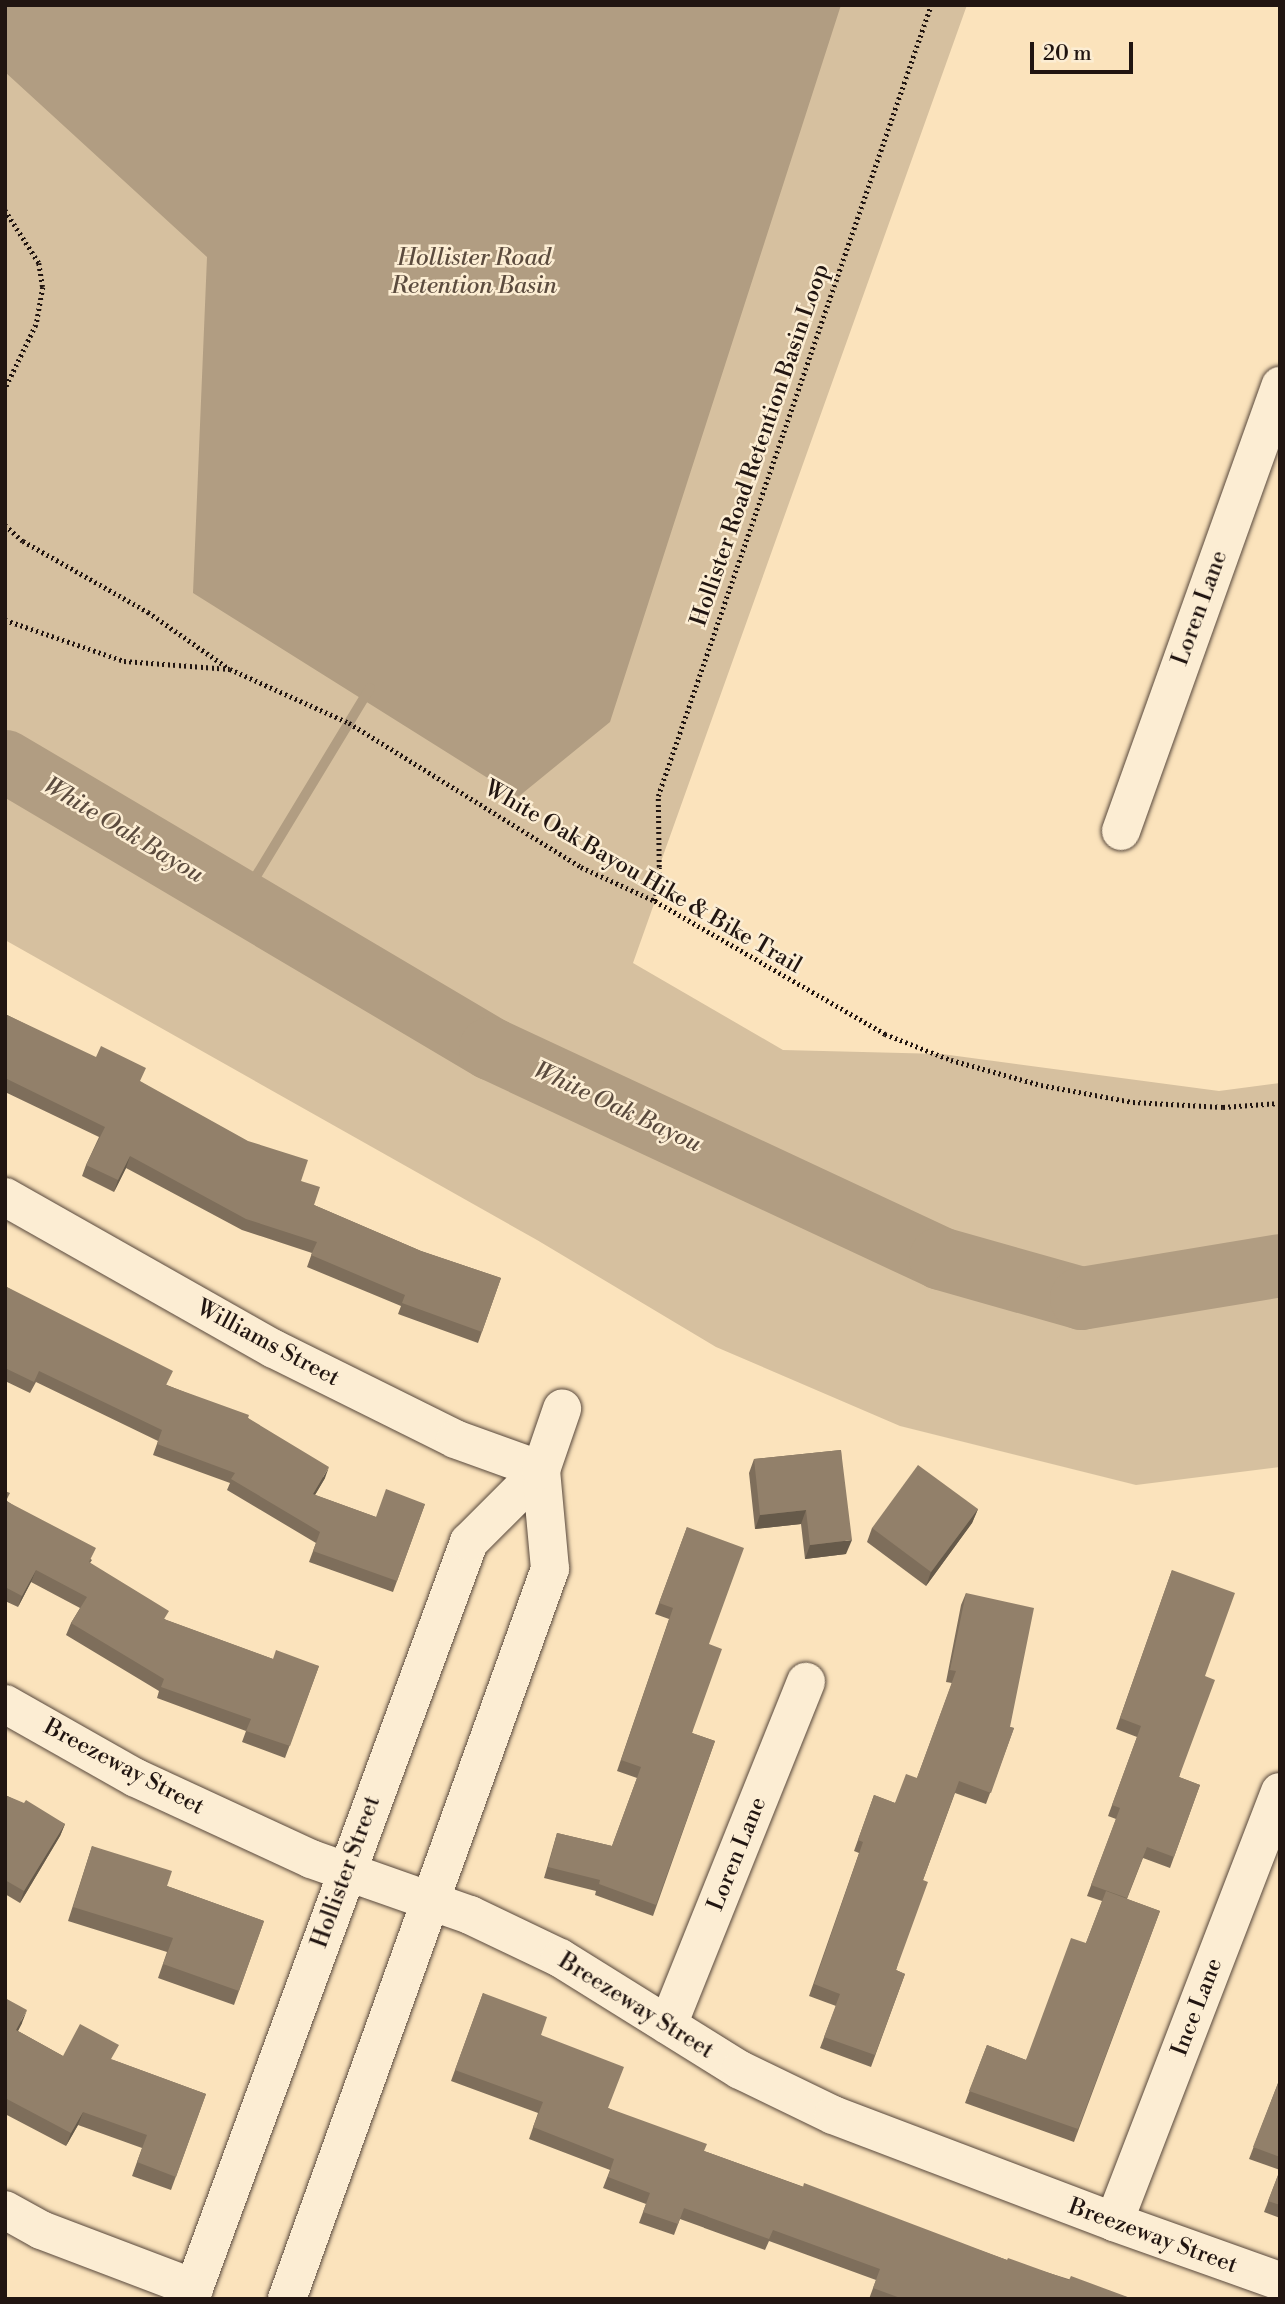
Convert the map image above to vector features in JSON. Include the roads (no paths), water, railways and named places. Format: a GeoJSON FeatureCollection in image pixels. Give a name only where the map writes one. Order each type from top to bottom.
{"type":"FeatureCollection","features":[{"type":"Feature","properties":{"kind":"street","name":"Loren Lane"},"geometry":{"type":"LineString","coordinates":[[1121,831],[1280,386]]}},
{"type":"Feature","properties":{"kind":"street","name":"Williams Street"},"geometry":{"type":"LineString","coordinates":[[5,1197],[274,1349],[455,1438],[541,1470]]}},
{"type":"Feature","properties":{"kind":"street","name":"Hollister Street"},"geometry":{"type":"LineString","coordinates":[[287,2299],[550,1570],[541,1470],[562,1409]]}},
{"type":"Feature","properties":{"kind":"street","name":"Hollister Street"},"geometry":{"type":"LineString","coordinates":[[192,2293],[469,1542],[541,1470]]}},
{"type":"Feature","properties":{"kind":"street","name":"Loren Lane"},"geometry":{"type":"LineString","coordinates":[[668,2025],[806,1682]]}},
{"type":"Feature","properties":{"kind":"street","name":"Breezeway Street"},"geometry":{"type":"LineString","coordinates":[[5,1704],[136,1778],[311,1859],[470,1915],[560,1958],[740,2070],[833,2115],[1114,2222],[1280,2281]]}},
{"type":"Feature","properties":{"kind":"street","name":"Ince Lane"},"geometry":{"type":"LineString","coordinates":[[1114,2222],[1280,1792]]}},
{"type":"Feature","properties":{"kind":"street"},"geometry":{"type":"LineString","coordinates":[[5,2210],[41,2230],[192,2293]]}},
{"type":"Feature","properties":{"kind":"water","name":"Hollister Road Retention Basin"},"geometry":{"type":"Polygon","coordinates":[[[5,5],[841,5],[610,722],[518,797],[193,593],[207,257],[5,72],[5,5]]]}},
{"type":"Feature","properties":{"kind":"waterway"},"geometry":{"type":"LineString","coordinates":[[241,901],[370,688]]}},
{"type":"Feature","properties":{"kind":"waterway","name":"White Oak Bayou"},"geometry":{"type":"LineString","coordinates":[[5,761],[490,1048],[940,1258],[1081,1298],[1280,1265]]}}]}
